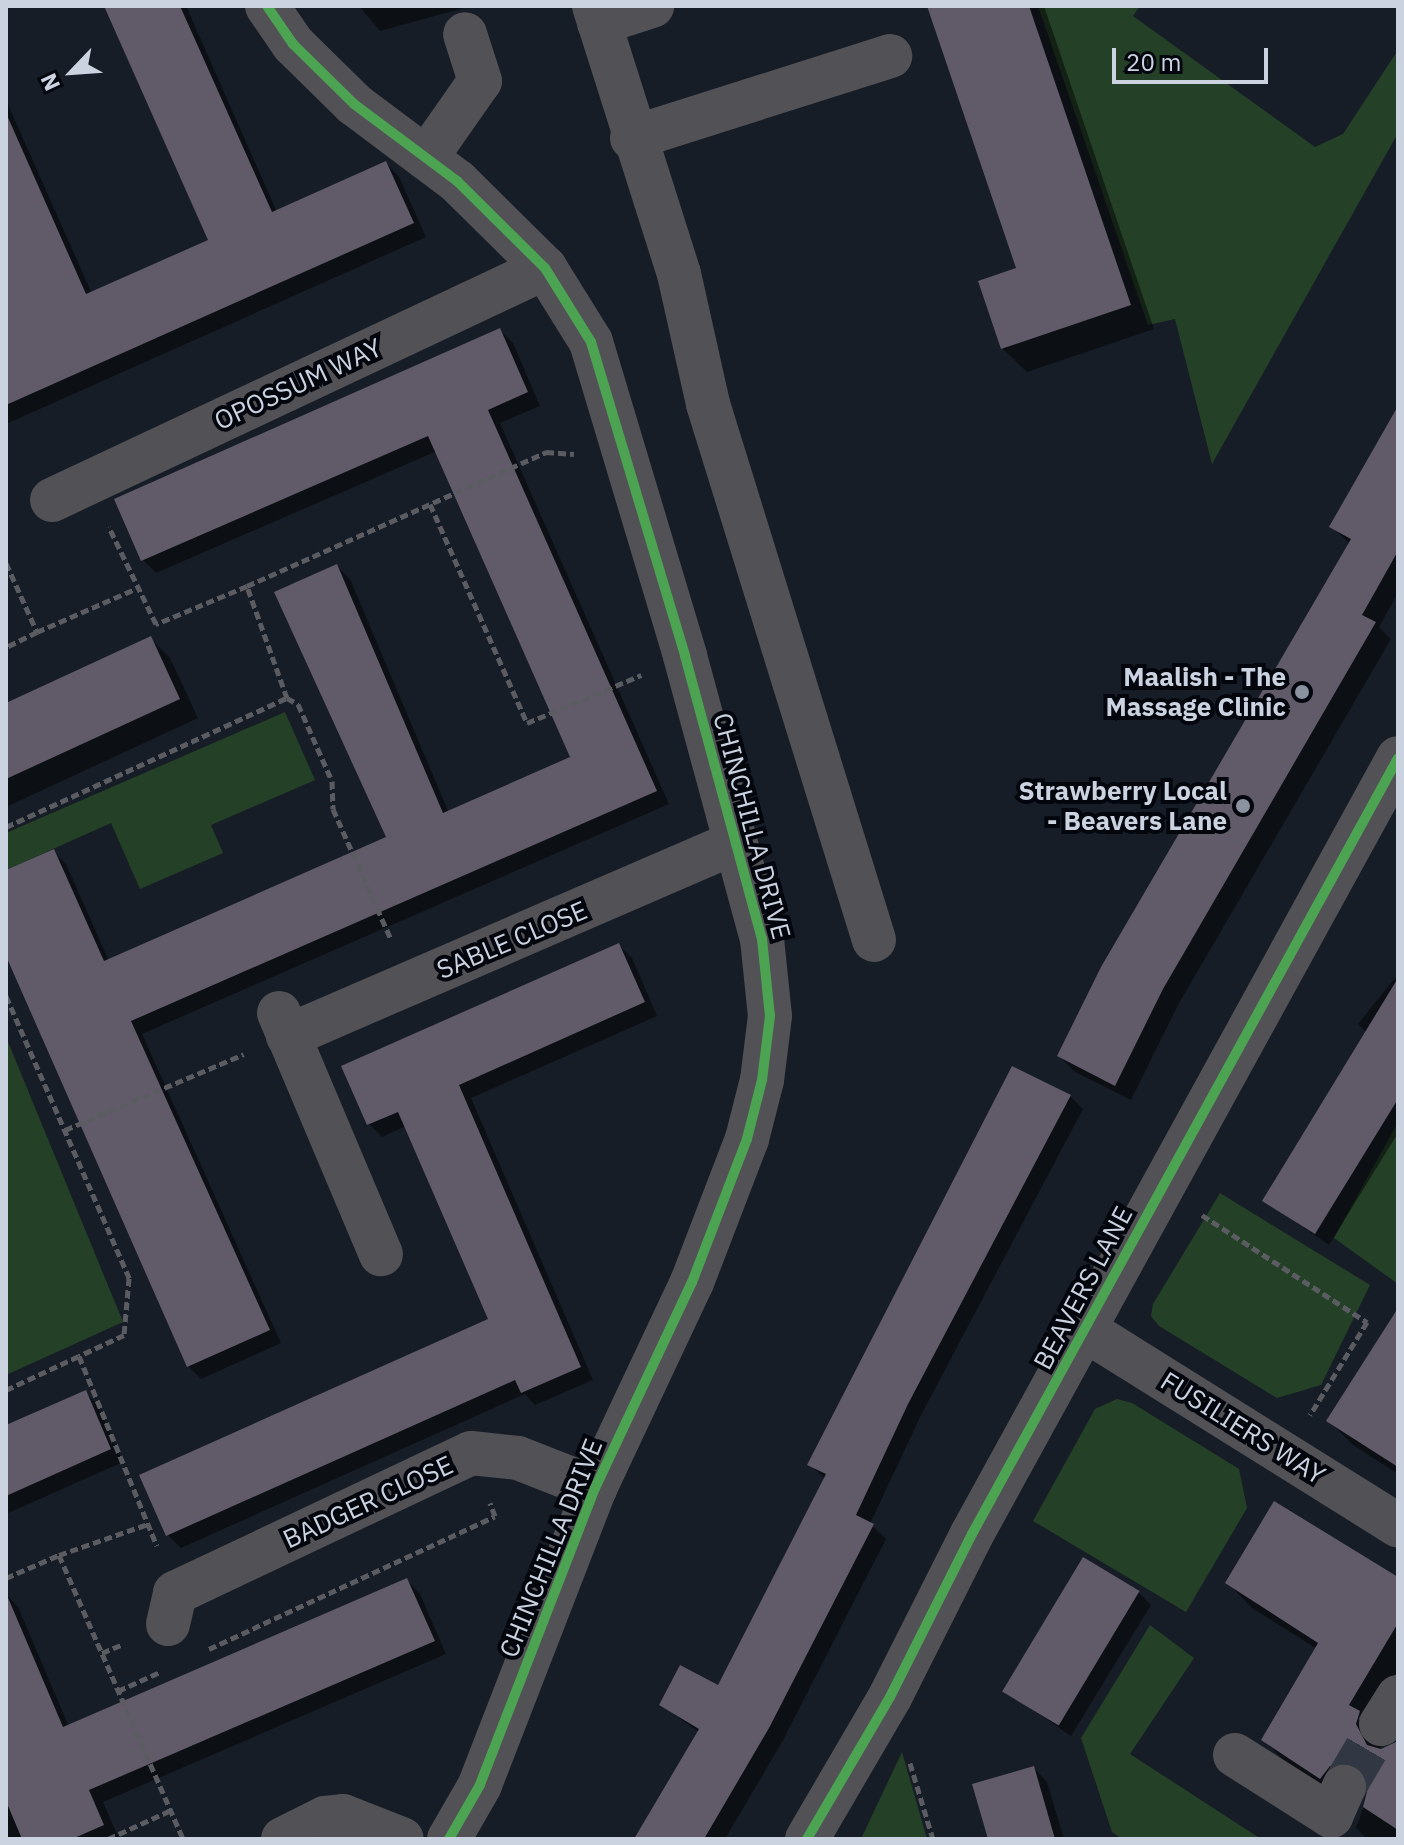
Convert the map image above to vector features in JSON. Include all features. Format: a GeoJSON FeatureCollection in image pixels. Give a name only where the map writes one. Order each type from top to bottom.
{"type":"FeatureCollection","features":[{"type":"Feature","properties":{"kind":"street","name":"CHINCHILLA DRIVE"},"geometry":{"type":"LineString","coordinates":[[267,6],[293,44],[354,104],[457,181],[545,268],[591,342],[685,656],[762,939],[770,1016],[762,1080],[747,1139],[692,1282],[595,1488],[480,1785],[449,1839]]}},
{"type":"Feature","properties":{"kind":"street"},"geometry":{"type":"LineString","coordinates":[[652,6],[596,15],[632,138],[679,274],[708,404],[874,940]]}},
{"type":"Feature","properties":{"kind":"street"},"geometry":{"type":"LineString","coordinates":[[426,158],[480,81],[465,34]]}},
{"type":"Feature","properties":{"kind":"street"},"geometry":{"type":"LineString","coordinates":[[632,138],[890,56]]}},
{"type":"Feature","properties":{"kind":"street","name":"OPOSSUM WAY"},"geometry":{"type":"LineString","coordinates":[[70,491],[545,268]]}},
{"type":"Feature","properties":{"kind":"street","name":"BEAVERS LANE"},"geometry":{"type":"LineString","coordinates":[[807,1839],[890,1697],[972,1534],[1087,1331],[1160,1189],[1392,783]]}},
{"type":"Feature","properties":{"kind":"street","name":"SABLE CLOSE"},"geometry":{"type":"LineString","coordinates":[[283,1025],[411,983],[735,843]]}},
{"type":"Feature","properties":{"kind":"street"},"geometry":{"type":"LineString","coordinates":[[283,1025],[381,1254]]}},
{"type":"Feature","properties":{"kind":"street","name":"FUSILIERS WAY"},"geometry":{"type":"LineString","coordinates":[[1087,1331],[1398,1525]]}},
{"type":"Feature","properties":{"kind":"street","name":"BADGER CLOSE"},"geometry":{"type":"LineString","coordinates":[[173,1627],[471,1453],[518,1458],[595,1488]]}},
{"type":"Feature","properties":{"kind":"street"},"geometry":{"type":"LineString","coordinates":[[1235,1755],[1331,1816],[1344,1787]]}},
{"type":"Feature","properties":{"kind":"street"},"geometry":{"type":"LineString","coordinates":[[283,1839],[325,1818],[343,1816],[402,1839]]}},
{"type":"Feature","properties":{"kind":"path"},"geometry":{"type":"LineString","coordinates":[[70,491],[137,588],[156,624],[546,452],[629,462]]}},
{"type":"Feature","properties":{"kind":"path"},"geometry":{"type":"LineString","coordinates":[[430,504],[527,723],[685,656]]}},
{"type":"Feature","properties":{"kind":"path"},"geometry":{"type":"LineString","coordinates":[[6,563],[37,632]]}},
{"type":"Feature","properties":{"kind":"path"},"geometry":{"type":"LineString","coordinates":[[247,586],[287,698],[298,704],[332,781],[333,809],[411,983]]}},
{"type":"Feature","properties":{"kind":"path"},"geometry":{"type":"LineString","coordinates":[[6,647],[137,588]]}},
{"type":"Feature","properties":{"kind":"path"},"geometry":{"type":"LineString","coordinates":[[6,827],[287,698]]}},
{"type":"Feature","properties":{"kind":"path"},"geometry":{"type":"LineString","coordinates":[[6,996],[129,1278],[124,1335],[6,1390]]}},
{"type":"Feature","properties":{"kind":"path"},"geometry":{"type":"LineString","coordinates":[[65,1130],[283,1025]]}},
{"type":"Feature","properties":{"kind":"path"},"geometry":{"type":"LineString","coordinates":[[1160,1189],[1367,1322],[1285,1455]]}},
{"type":"Feature","properties":{"kind":"path"},"geometry":{"type":"LineString","coordinates":[[79,1356],[148,1524],[173,1627],[118,1691]]}},
{"type":"Feature","properties":{"kind":"path"},"geometry":{"type":"LineString","coordinates":[[205,1651],[495,1516],[471,1453]]}},
{"type":"Feature","properties":{"kind":"path"},"geometry":{"type":"LineString","coordinates":[[6,1578],[59,1555],[148,1524]]}},
{"type":"Feature","properties":{"kind":"path"},"geometry":{"type":"LineString","coordinates":[[59,1555],[183,1839]]}},
{"type":"Feature","properties":{"kind":"path"},"geometry":{"type":"LineString","coordinates":[[890,1697],[933,1839]]}},
{"type":"Feature","properties":{"kind":"path"},"geometry":{"type":"LineString","coordinates":[[108,1839],[171,1810]]}},
{"type":"Feature","properties":{"kind":"green space"},"geometry":{"type":"Polygon","coordinates":[[[1038,6],[1140,6],[1133,16],[1315,147],[1343,134],[1398,50],[1398,133],[1212,464],[1175,319],[1148,325],[1038,6]]]}},
{"type":"Feature","properties":{"kind":"green space"},"geometry":{"type":"Polygon","coordinates":[[[285,712],[315,780],[211,825],[223,853],[140,889],[111,823],[6,870],[6,833],[285,712]]]}},
{"type":"Feature","properties":{"kind":"green space"},"geometry":{"type":"Polygon","coordinates":[[[6,1037],[123,1322],[6,1375],[6,1037]]]}},
{"type":"Feature","properties":{"kind":"green space"},"geometry":{"type":"Polygon","coordinates":[[[1398,1122],[1398,1284],[1334,1238],[1398,1122]]]}},
{"type":"Feature","properties":{"kind":"green space"},"geometry":{"type":"Polygon","coordinates":[[[1220,1193],[1370,1285],[1321,1385],[1277,1398],[1159,1326],[1151,1316],[1153,1304],[1220,1193]]]}},
{"type":"Feature","properties":{"kind":"green space"},"geometry":{"type":"Polygon","coordinates":[[[1117,1399],[1132,1403],[1239,1469],[1247,1508],[1186,1612],[1033,1521],[1095,1409],[1117,1399]]]}},
{"type":"Feature","properties":{"kind":"green space"},"geometry":{"type":"Polygon","coordinates":[[[1150,1625],[1194,1658],[1130,1754],[1261,1839],[1122,1839],[1112,1832],[1081,1738],[1150,1625]]]}},
{"type":"Feature","properties":{"kind":"green space"},"geometry":{"type":"Polygon","coordinates":[[[902,1752],[927,1839],[861,1839],[902,1752]]]}},
{"type":"Feature","properties":{"kind":"building"},"geometry":{"type":"Polygon","coordinates":[[[104,6],[180,6],[272,212],[386,161],[414,223],[6,405],[6,113],[86,294],[208,240],[104,6]]]}},
{"type":"Feature","properties":{"kind":"building"},"geometry":{"type":"Polygon","coordinates":[[[927,6],[1029,6],[1131,305],[1001,349],[978,281],[1016,268],[927,6]]]}},
{"type":"Feature","properties":{"kind":"building"},"geometry":{"type":"Polygon","coordinates":[[[500,328],[528,392],[488,410],[657,791],[131,1021],[270,1330],[187,1367],[6,956],[6,870],[54,849],[104,961],[386,837],[274,592],[337,564],[443,813],[570,757],[428,436],[141,561],[114,499],[500,328]]]}},
{"type":"Feature","properties":{"kind":"building"},"geometry":{"type":"Polygon","coordinates":[[[1398,406],[1398,551],[1362,615],[1376,622],[1163,989],[1115,1086],[1057,1056],[1101,967],[1351,539],[1329,527],[1398,406]]]}},
{"type":"Feature","properties":{"kind":"building"},"geometry":{"type":"Polygon","coordinates":[[[151,636],[180,699],[6,779],[6,703],[151,636]]]}},
{"type":"Feature","properties":{"kind":"building"},"geometry":{"type":"Polygon","coordinates":[[[619,943],[645,1002],[459,1085],[581,1367],[521,1393],[515,1380],[166,1536],[139,1475],[488,1319],[398,1112],[367,1125],[341,1066],[619,943]]]}},
{"type":"Feature","properties":{"kind":"building"},"geometry":{"type":"Polygon","coordinates":[[[1398,978],[1398,1099],[1315,1234],[1262,1201],[1398,978]]]}},
{"type":"Feature","properties":{"kind":"building"},"geometry":{"type":"Polygon","coordinates":[[[1012,1066],[1071,1095],[908,1404],[856,1515],[874,1524],[769,1728],[704,1839],[634,1839],[699,1729],[659,1705],[680,1665],[718,1685],[826,1474],[807,1465],[1012,1066]]]}},
{"type":"Feature","properties":{"kind":"building"},"geometry":{"type":"Polygon","coordinates":[[[1398,1308],[1398,1467],[1326,1421],[1398,1308]]]}},
{"type":"Feature","properties":{"kind":"building"},"geometry":{"type":"Polygon","coordinates":[[[86,1390],[111,1449],[6,1496],[6,1425],[86,1390]]]}},
{"type":"Feature","properties":{"kind":"building"},"geometry":{"type":"Polygon","coordinates":[[[1274,1501],[1398,1577],[1398,1623],[1349,1705],[1360,1711],[1356,1724],[1367,1745],[1381,1749],[1398,1741],[1398,1830],[1363,1807],[1369,1784],[1355,1765],[1330,1766],[1320,1779],[1261,1740],[1318,1643],[1225,1583],[1274,1501]]]}},
{"type":"Feature","properties":{"kind":"building"},"geometry":{"type":"Polygon","coordinates":[[[1083,1557],[1140,1591],[1059,1726],[1002,1692],[1083,1557]]]}},
{"type":"Feature","properties":{"kind":"building"},"geometry":{"type":"Polygon","coordinates":[[[407,1578],[435,1641],[89,1790],[104,1825],[72,1839],[22,1839],[6,1801],[6,1593],[63,1727],[407,1578]]]}},
{"type":"Feature","properties":{"kind":"building"},"geometry":{"type":"Polygon","coordinates":[[[1034,1766],[1055,1839],[988,1839],[972,1784],[1034,1766]]]}},
{"type":"Feature","properties":{"kind":"tunnel"},"geometry":{"type":"LineString","coordinates":[[1344,1787],[1381,1724]]}},
{"type":"Feature","properties":{"kind":"cycle path"},"geometry":{"type":"LineString","coordinates":[[267,6],[293,44],[354,104],[457,181],[545,268],[591,342],[685,656],[762,939],[770,1016],[762,1080],[747,1139],[692,1282],[595,1488],[480,1785],[449,1839]]}},
{"type":"Feature","properties":{"kind":"cycle path"},"geometry":{"type":"LineString","coordinates":[[807,1839],[890,1697],[972,1534],[1398,758]]}},
{"type":"Feature","properties":{"kind":"place","name":"Maalish - The Massage Clinic"},"geometry":{"type":"Point","coordinates":[1302,692]}},
{"type":"Feature","properties":{"kind":"place","name":"Strawberry Local - Beavers Lane"},"geometry":{"type":"Point","coordinates":[1243,806]}}]}
